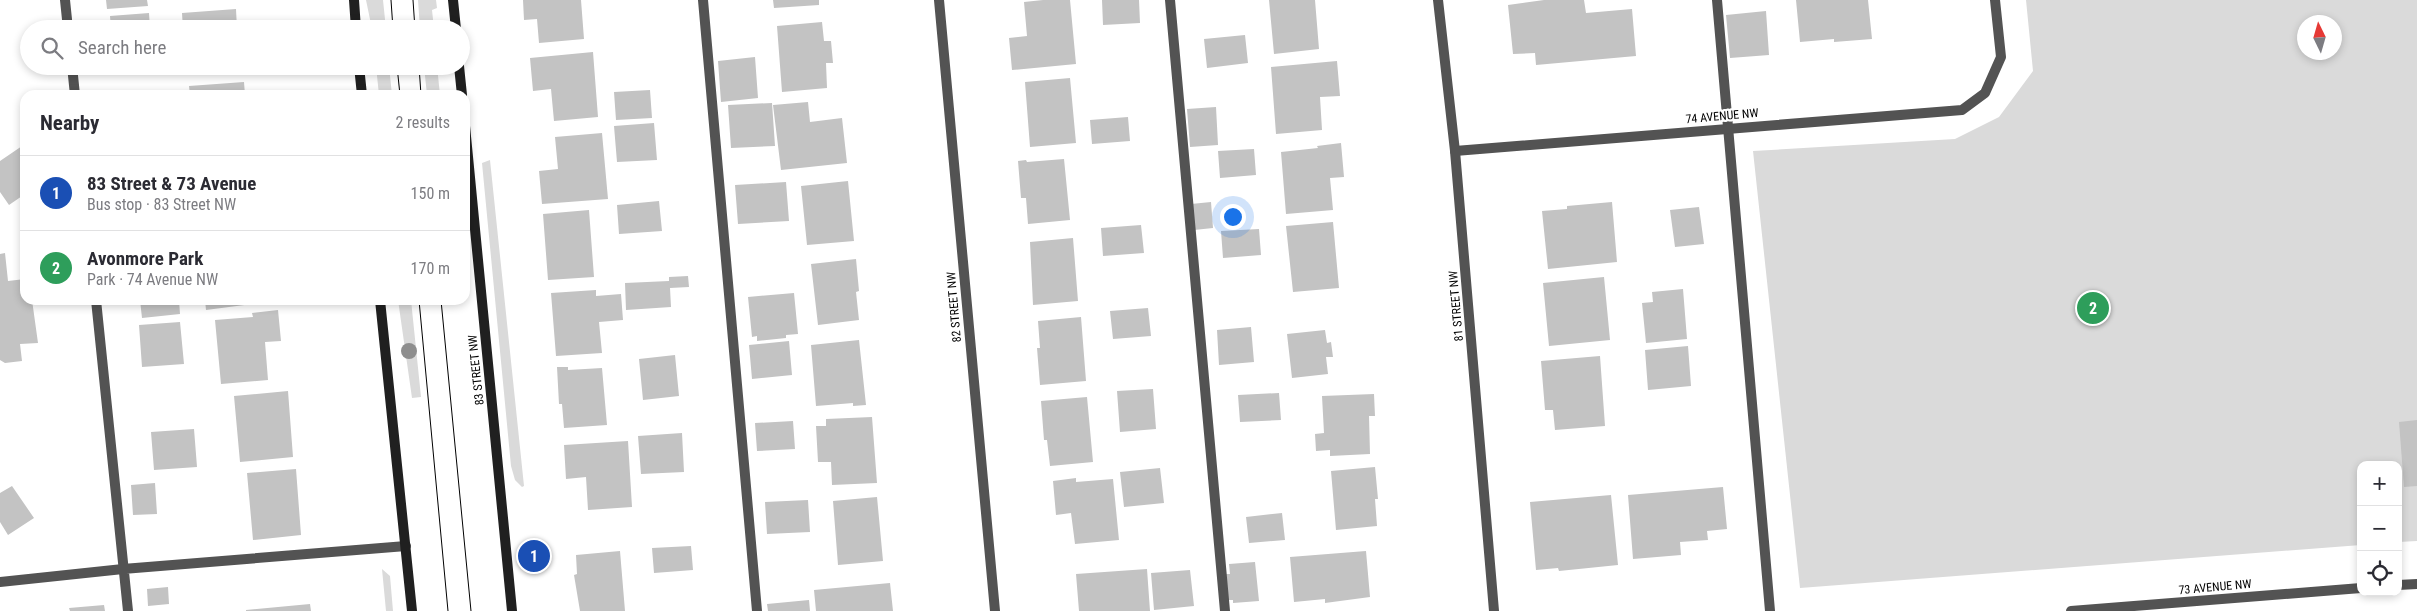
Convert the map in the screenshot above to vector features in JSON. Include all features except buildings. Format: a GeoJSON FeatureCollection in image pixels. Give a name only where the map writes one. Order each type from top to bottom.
{"type":"FeatureCollection","features":[{"type":"Feature","properties":{"kind":"main road"},"geometry":{"type":"LineString","coordinates":[[354,0],[355,20]]}},
{"type":"Feature","properties":{"kind":"main road"},"geometry":{"type":"LineString","coordinates":[[453,0],[455,20]]}},
{"type":"Feature","properties":{"kind":"main road"},"geometry":{"type":"LineString","coordinates":[[361,75],[362,90]]}},
{"type":"Feature","properties":{"kind":"main road"},"geometry":{"type":"LineString","coordinates":[[460,75],[461,90]]}},
{"type":"Feature","properties":{"kind":"main road","name":"83 STREET NW"},"geometry":{"type":"LineString","coordinates":[[470,178],[512,611]]}},
{"type":"Feature","properties":{"kind":"main road"},"geometry":{"type":"LineString","coordinates":[[381,305],[412,611]]}},
{"type":"Feature","properties":{"kind":"street"},"geometry":{"type":"LineString","coordinates":[[65,0],[67,20]]}},
{"type":"Feature","properties":{"kind":"street"},"geometry":{"type":"LineString","coordinates":[[703,0],[757,611]]}},
{"type":"Feature","properties":{"kind":"street","name":"82 STREET NW"},"geometry":{"type":"LineString","coordinates":[[939,0],[995,611]]}},
{"type":"Feature","properties":{"kind":"street"},"geometry":{"type":"LineString","coordinates":[[1170,0],[1225,611]]}},
{"type":"Feature","properties":{"kind":"street","name":"81 STREET NW"},"geometry":{"type":"LineString","coordinates":[[1438,0],[1455,150],[1494,611]]}},
{"type":"Feature","properties":{"kind":"street"},"geometry":{"type":"LineString","coordinates":[[1717,0],[1770,611]]}},
{"type":"Feature","properties":{"kind":"street","name":"74 AVENUE NW"},"geometry":{"type":"LineString","coordinates":[[1455,150],[1962,110],[1986,93],[2001,57],[1995,0]]}},
{"type":"Feature","properties":{"kind":"street"},"geometry":{"type":"LineString","coordinates":[[73,75],[74,90]]}},
{"type":"Feature","properties":{"kind":"street"},"geometry":{"type":"LineString","coordinates":[[97,305],[128,611]]}},
{"type":"Feature","properties":{"kind":"street"},"geometry":{"type":"LineString","coordinates":[[0,582],[123,569],[406,546]]}},
{"type":"Feature","properties":{"kind":"street"},"geometry":{"type":"LineString","coordinates":[[2402,585],[2417,584]]}},
{"type":"Feature","properties":{"kind":"street","name":"73 AVENUE NW"},"geometry":{"type":"LineString","coordinates":[[2071,611],[2357,588]]}},
{"type":"Feature","properties":{"kind":"shaded area"},"geometry":{"type":"Polygon","coordinates":[[[366,0],[383,0],[385,20],[370,20],[366,0]]]}},
{"type":"Feature","properties":{"kind":"shaded area"},"geometry":{"type":"Polygon","coordinates":[[[418,0],[436,0],[437,8],[432,10],[433,20],[419,20],[418,0]]]}},
{"type":"Feature","properties":{"kind":"shaded area"},"geometry":{"type":"Polygon","coordinates":[[[2026,0],[2417,0],[2417,541],[2402,542],[2402,461],[2357,461],[2357,545],[1800,588],[1753,151],[1955,139],[1999,117],[2033,71],[2026,0]]]}},
{"type":"Feature","properties":{"kind":"shaded area"},"geometry":{"type":"Polygon","coordinates":[[[377,75],[390,75],[391,90],[378,90],[377,75]]]}},
{"type":"Feature","properties":{"kind":"shaded area"},"geometry":{"type":"Polygon","coordinates":[[[425,75],[438,75],[439,90],[426,90],[425,75]]]}},
{"type":"Feature","properties":{"kind":"shaded area"},"geometry":{"type":"Polygon","coordinates":[[[490,160],[524,486],[522,487],[515,480],[511,466],[482,163],[490,160]]]}},
{"type":"Feature","properties":{"kind":"shaded area"},"geometry":{"type":"Polygon","coordinates":[[[399,305],[412,305],[421,397],[412,398],[399,305]]]}},
{"type":"Feature","properties":{"kind":"shaded area"},"geometry":{"type":"Polygon","coordinates":[[[382,569],[390,576],[393,611],[386,611],[382,569]]]}},
{"type":"Feature","properties":{"kind":"tram line"},"geometry":{"type":"LineString","coordinates":[[391,0],[392,20]]}},
{"type":"Feature","properties":{"kind":"tram line"},"geometry":{"type":"LineString","coordinates":[[413,0],[414,20]]}},
{"type":"Feature","properties":{"kind":"tram line"},"geometry":{"type":"LineString","coordinates":[[398,75],[399,90]]}},
{"type":"Feature","properties":{"kind":"tram line"},"geometry":{"type":"LineString","coordinates":[[420,75],[421,90]]}},
{"type":"Feature","properties":{"kind":"tram line"},"geometry":{"type":"LineString","coordinates":[[419,305],[448,611]]}},
{"type":"Feature","properties":{"kind":"tram line"},"geometry":{"type":"LineString","coordinates":[[441,305],[471,611]]}},
{"type":"Feature","properties":{"kind":"place","name":"Avonmore Park"},"geometry":{"type":"Point","coordinates":[2093,308]}},
{"type":"Feature","properties":{"kind":"place","name":"83 Street & 73 Avenue"},"geometry":{"type":"Point","coordinates":[534,556]}}]}
